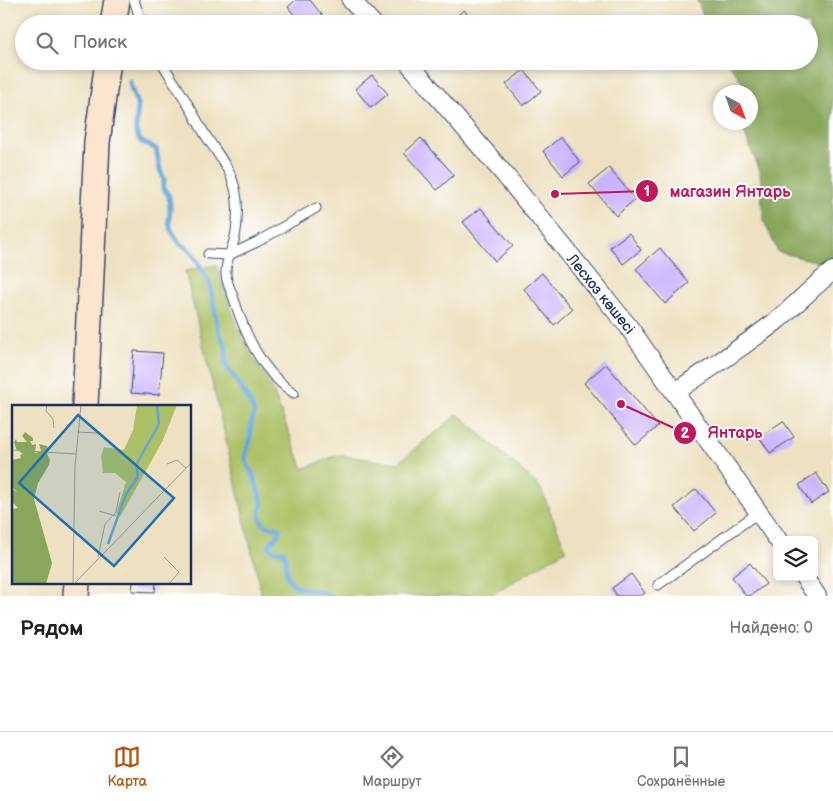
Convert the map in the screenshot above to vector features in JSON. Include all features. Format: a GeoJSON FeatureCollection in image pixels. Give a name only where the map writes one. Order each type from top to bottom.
{"type":"FeatureCollection","features":[{"type":"Feature","properties":{"kind":"street"},"geometry":{"type":"LineString","coordinates":[[114,15],[116,0]]}},
{"type":"Feature","properties":{"kind":"street"},"geometry":{"type":"LineString","coordinates":[[351,0],[365,15]]}},
{"type":"Feature","properties":{"kind":"street"},"geometry":{"type":"LineString","coordinates":[[86,405],[97,142],[107,70]]}},
{"type":"Feature","properties":{"kind":"street","name":"Лесхоз көшесі"},"geometry":{"type":"LineString","coordinates":[[415,70],[505,175],[628,326],[775,536]]}},
{"type":"Feature","properties":{"kind":"street"},"geometry":{"type":"LineString","coordinates":[[675,392],[776,321],[819,282],[833,272]]}},
{"type":"Feature","properties":{"kind":"street"},"geometry":{"type":"LineString","coordinates":[[807,581],[817,596]]}},
{"type":"Feature","properties":{"kind":"lane"},"geometry":{"type":"LineString","coordinates":[[134,0],[139,15]]}},
{"type":"Feature","properties":{"kind":"lane"},"geometry":{"type":"LineString","coordinates":[[166,70],[228,170],[235,186],[238,213],[226,274],[238,314],[258,355],[273,374],[294,393]]}},
{"type":"Feature","properties":{"kind":"lane"},"geometry":{"type":"LineString","coordinates":[[208,254],[229,255],[258,242],[316,208]]}},
{"type":"Feature","properties":{"kind":"lane"},"geometry":{"type":"LineString","coordinates":[[658,585],[758,512]]}},
{"type":"Feature","properties":{"kind":"green space"},"geometry":{"type":"Polygon","coordinates":[[[697,0],[833,0],[833,274],[819,262],[778,252],[763,219],[760,171],[743,130],[758,130],[758,85],[742,85],[742,82],[733,70],[818,70],[818,15],[703,15],[697,0]]]}},
{"type":"Feature","properties":{"kind":"green space"},"geometry":{"type":"Polygon","coordinates":[[[216,265],[238,328],[254,360],[269,381],[303,469],[337,455],[398,463],[458,414],[540,487],[566,550],[489,596],[262,596],[185,271],[216,265]]]}},
{"type":"Feature","properties":{"kind":"building"},"geometry":{"type":"Polygon","coordinates":[[[296,0],[310,0],[322,15],[294,15],[288,7],[296,0]]]}},
{"type":"Feature","properties":{"kind":"building"},"geometry":{"type":"Polygon","coordinates":[[[464,10],[468,15],[458,15],[464,10]]]}},
{"type":"Feature","properties":{"kind":"building"},"geometry":{"type":"Polygon","coordinates":[[[524,70],[541,91],[523,106],[506,84],[524,70]]]}},
{"type":"Feature","properties":{"kind":"building"},"geometry":{"type":"Polygon","coordinates":[[[372,75],[388,94],[371,108],[355,89],[372,75]]]}},
{"type":"Feature","properties":{"kind":"building"},"geometry":{"type":"Polygon","coordinates":[[[561,137],[580,162],[563,176],[543,151],[561,137]]]}},
{"type":"Feature","properties":{"kind":"building"},"geometry":{"type":"Polygon","coordinates":[[[421,138],[454,175],[437,190],[404,153],[421,138]]]}},
{"type":"Feature","properties":{"kind":"building"},"geometry":{"type":"Polygon","coordinates":[[[609,168],[635,199],[616,216],[589,184],[609,168]]]}},
{"type":"Feature","properties":{"kind":"building"},"geometry":{"type":"Polygon","coordinates":[[[481,208],[513,246],[495,261],[463,222],[481,208]]]}},
{"type":"Feature","properties":{"kind":"building"},"geometry":{"type":"Polygon","coordinates":[[[629,233],[641,250],[623,264],[610,247],[629,233]]]}},
{"type":"Feature","properties":{"kind":"building"},"geometry":{"type":"Polygon","coordinates":[[[660,248],[689,283],[665,304],[636,269],[660,248]]]}},
{"type":"Feature","properties":{"kind":"building"},"geometry":{"type":"Polygon","coordinates":[[[542,273],[572,309],[554,325],[524,289],[542,273]]]}},
{"type":"Feature","properties":{"kind":"building"},"geometry":{"type":"Polygon","coordinates":[[[134,351],[163,353],[159,395],[131,393],[134,351]]]}},
{"type":"Feature","properties":{"kind":"building"},"geometry":{"type":"Polygon","coordinates":[[[606,364],[658,426],[636,445],[584,383],[606,364]]]}},
{"type":"Feature","properties":{"kind":"building"},"geometry":{"type":"Polygon","coordinates":[[[783,421],[794,437],[770,453],[759,437],[783,421]]]}},
{"type":"Feature","properties":{"kind":"building"},"geometry":{"type":"Polygon","coordinates":[[[816,473],[829,492],[811,504],[799,485],[816,473]]]}},
{"type":"Feature","properties":{"kind":"building"},"geometry":{"type":"Polygon","coordinates":[[[696,489],[716,513],[694,531],[674,507],[696,489]]]}},
{"type":"Feature","properties":{"kind":"building"},"geometry":{"type":"Polygon","coordinates":[[[750,563],[766,584],[750,596],[746,596],[732,577],[750,563]]]}},
{"type":"Feature","properties":{"kind":"building"},"geometry":{"type":"Polygon","coordinates":[[[631,574],[645,593],[640,596],[617,596],[612,588],[631,574]]]}},
{"type":"Feature","properties":{"kind":"building"},"geometry":{"type":"Polygon","coordinates":[[[133,584],[156,584],[155,592],[132,591],[133,584]]]}},
{"type":"Feature","properties":{"kind":"waterway"},"geometry":{"type":"LineString","coordinates":[[130,81],[138,109],[136,129],[138,138],[156,149],[160,170],[164,179],[163,188],[169,196],[169,222],[171,230],[180,244],[186,247],[195,257],[210,284],[218,330],[226,347],[225,364],[254,411],[250,440],[245,457],[262,502],[260,517],[264,525],[280,529],[269,547],[274,551],[284,551],[288,578],[294,585],[303,589],[319,591],[329,596]]}},
{"type":"Feature","properties":{"kind":"place","name":"магазин Янтарь"},"geometry":{"type":"Point","coordinates":[555,194]}},
{"type":"Feature","properties":{"kind":"place","name":"Янтарь"},"geometry":{"type":"Point","coordinates":[621,404]}}]}
